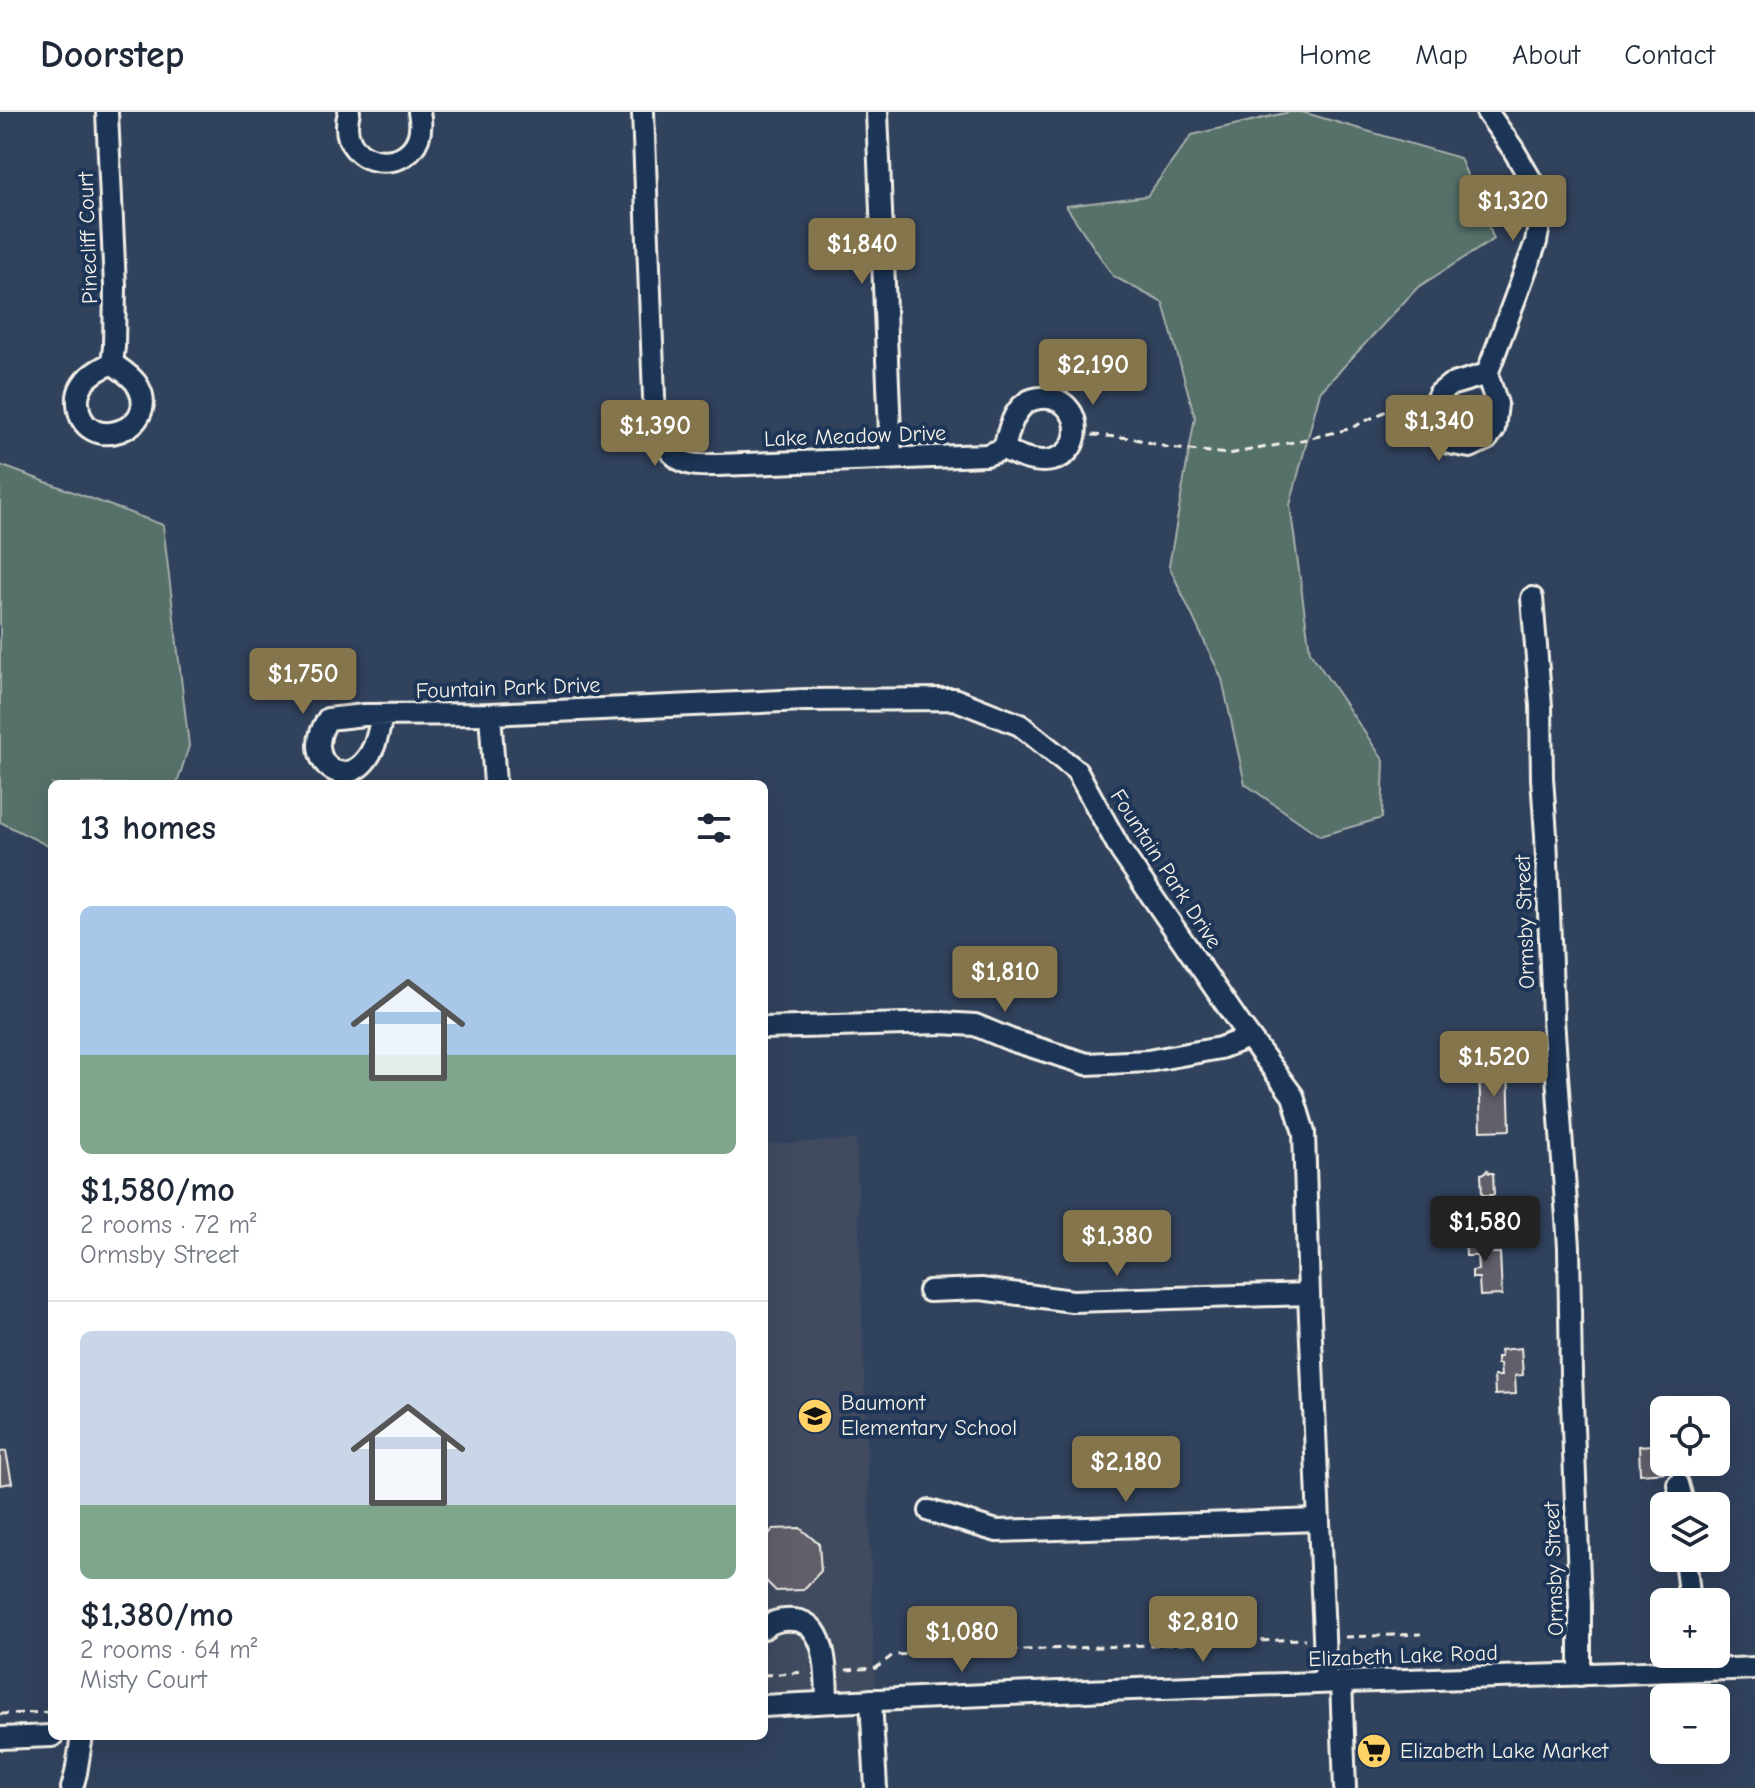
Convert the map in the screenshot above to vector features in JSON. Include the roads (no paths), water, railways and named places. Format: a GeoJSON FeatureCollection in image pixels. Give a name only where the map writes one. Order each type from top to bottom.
{"type":"FeatureCollection","features":[{"type":"Feature","properties":{"kind":"street","name":"Pinecliff Court"},"geometry":{"type":"LineString","coordinates":[[107,112],[115,286],[112,363]]}},
{"type":"Feature","properties":{"kind":"street"},"geometry":{"type":"LineString","coordinates":[[349,112],[347,126],[354,147],[373,160],[385,162],[407,154],[415,145],[420,134],[419,112]]}},
{"type":"Feature","properties":{"kind":"street","name":"Lake Meadow Drive"},"geometry":{"type":"LineString","coordinates":[[643,112],[655,422],[670,452],[689,464],[717,465],[986,455],[1004,449],[1033,461],[1057,459],[1070,450],[1077,434],[1070,409],[1050,398],[1037,398],[1025,403],[1009,427],[1004,449]]}},
{"type":"Feature","properties":{"kind":"street"},"geometry":{"type":"LineString","coordinates":[[877,112],[891,458]]}},
{"type":"Feature","properties":{"kind":"street"},"geometry":{"type":"LineString","coordinates":[[1487,112],[1535,187],[1541,215],[1536,242],[1487,374],[1497,404],[1494,429],[1487,439],[1470,447],[1449,443],[1433,427],[1431,417],[1439,394],[1450,385],[1487,374]]}},
{"type":"Feature","properties":{"kind":"street","name":"Ormsby Street"},"geometry":{"type":"LineString","coordinates":[[1532,598],[1541,706],[1553,1018],[1569,1247],[1580,1675]]}},
{"type":"Feature","properties":{"kind":"street","name":"Fountain Park Drive"},"geometry":{"type":"LineString","coordinates":[[382,715],[490,714],[805,700],[954,699],[1020,725],[1077,771],[1121,851],[1293,1096],[1304,1133],[1324,1638],[1333,1681],[1345,1788]]}},
{"type":"Feature","properties":{"kind":"street"},"geometry":{"type":"LineString","coordinates":[[490,714],[495,780]]}},
{"type":"Feature","properties":{"kind":"street"},"geometry":{"type":"LineString","coordinates":[[768,1028],[941,1023],[975,1025],[1087,1064],[1148,1061],[1220,1048],[1249,1037]]}},
{"type":"Feature","properties":{"kind":"street"},"geometry":{"type":"LineString","coordinates":[[929,1291],[981,1289],[1072,1301],[1309,1294]]}},
{"type":"Feature","properties":{"kind":"street"},"geometry":{"type":"LineString","coordinates":[[1678,1484],[1680,1492]]}},
{"type":"Feature","properties":{"kind":"street"},"geometry":{"type":"LineString","coordinates":[[930,1511],[997,1531],[1318,1520]]}},
{"type":"Feature","properties":{"kind":"street"},"geometry":{"type":"LineString","coordinates":[[768,1624],[784,1619],[800,1620],[812,1628],[825,1653],[827,1702]]}},
{"type":"Feature","properties":{"kind":"street","name":"Elizabeth Lake Road"},"geometry":{"type":"LineString","coordinates":[[1730,1665],[1755,1668]]}},
{"type":"Feature","properties":{"kind":"street","name":"Elizabeth Lake Road"},"geometry":{"type":"LineString","coordinates":[[768,1706],[1333,1681],[1580,1675],[1650,1668]]}},
{"type":"Feature","properties":{"kind":"street"},"geometry":{"type":"LineString","coordinates":[[871,1700],[876,1788]]}},
{"type":"Feature","properties":{"kind":"street"},"geometry":{"type":"LineString","coordinates":[[0,1738],[48,1736]]}},
{"type":"Feature","properties":{"kind":"street"},"geometry":{"type":"LineString","coordinates":[[72,1788],[81,1740]]}},
{"type":"Feature","properties":{"kind":"place","name":"Baumont Elementary School"},"geometry":{"type":"Point","coordinates":[815,1416]}},
{"type":"Feature","properties":{"kind":"place","name":"Elizabeth Lake Market"},"geometry":{"type":"Point","coordinates":[1374,1751]}}]}
